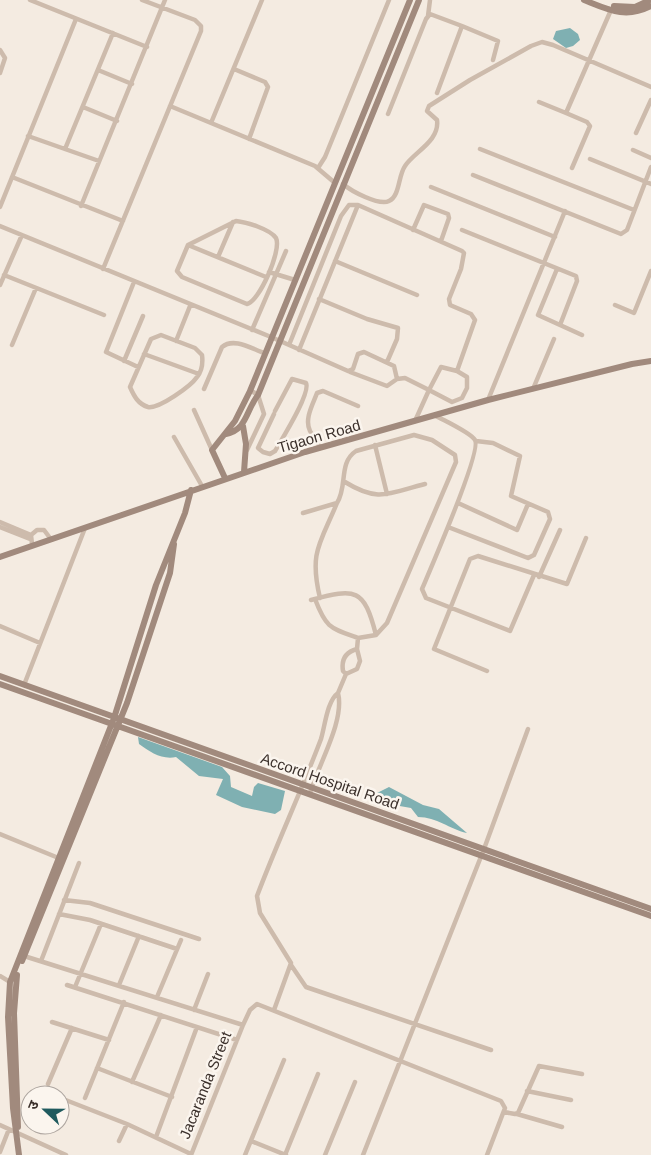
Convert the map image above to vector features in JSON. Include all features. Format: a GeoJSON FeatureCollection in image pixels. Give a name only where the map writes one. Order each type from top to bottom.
{"type":"FeatureCollection","features":[{"type":"Feature","properties":{"kind":"street"},"geometry":{"type":"LineString","coordinates":[[30,0],[147,47]]}},
{"type":"Feature","properties":{"kind":"street"},"geometry":{"type":"LineString","coordinates":[[103,269],[199,36],[201,26],[194,20],[142,0]]}},
{"type":"Feature","properties":{"kind":"street"},"geometry":{"type":"LineString","coordinates":[[81,206],[165,0]]}},
{"type":"Feature","properties":{"kind":"street"},"geometry":{"type":"LineString","coordinates":[[211,123],[262,0]]}},
{"type":"Feature","properties":{"kind":"street"},"geometry":{"type":"LineString","coordinates":[[318,168],[325,157],[389,0]]}},
{"type":"Feature","properties":{"kind":"street"},"geometry":{"type":"LineString","coordinates":[[212,450],[235,421],[250,390],[410,0]]}},
{"type":"Feature","properties":{"kind":"street"},"geometry":{"type":"LineString","coordinates":[[244,472],[246,452],[243,426],[251,404],[258,395],[418,0]]}},
{"type":"Feature","properties":{"kind":"street"},"geometry":{"type":"LineString","coordinates":[[388,114],[428,16],[430,0]]}},
{"type":"Feature","properties":{"kind":"street"},"geometry":{"type":"LineString","coordinates":[[584,0],[611,10],[633,13],[651,6]]}},
{"type":"Feature","properties":{"kind":"street"},"geometry":{"type":"LineString","coordinates":[[596,0],[621,8],[635,7],[650,0]]}},
{"type":"Feature","properties":{"kind":"street"},"geometry":{"type":"LineString","coordinates":[[566,113],[611,10]]}},
{"type":"Feature","properties":{"kind":"street"},"geometry":{"type":"LineString","coordinates":[[428,16],[433,14],[498,41],[493,60]]}},
{"type":"Feature","properties":{"kind":"street"},"geometry":{"type":"LineString","coordinates":[[0,206],[76,19]]}},
{"type":"Feature","properties":{"kind":"street"},"geometry":{"type":"LineString","coordinates":[[437,93],[462,26]]}},
{"type":"Feature","properties":{"kind":"street"},"geometry":{"type":"LineString","coordinates":[[65,149],[113,33]]}},
{"type":"Feature","properties":{"kind":"street"},"geometry":{"type":"LineString","coordinates":[[343,184],[351,191],[380,202],[387,202],[392,199],[404,167],[420,152],[436,130],[437,120],[427,111],[429,106],[522,50],[537,44],[546,43],[651,87]]}},
{"type":"Feature","properties":{"kind":"street"},"geometry":{"type":"LineString","coordinates":[[0,50],[5,58],[0,73]]}},
{"type":"Feature","properties":{"kind":"street"},"geometry":{"type":"LineString","coordinates":[[98,70],[132,84]]}},
{"type":"Feature","properties":{"kind":"street"},"geometry":{"type":"LineString","coordinates":[[234,70],[264,82],[268,87],[249,139]]}},
{"type":"Feature","properties":{"kind":"street"},"geometry":{"type":"LineString","coordinates":[[636,133],[651,100]]}},
{"type":"Feature","properties":{"kind":"street"},"geometry":{"type":"LineString","coordinates":[[539,102],[587,122],[590,126],[572,168]]}},
{"type":"Feature","properties":{"kind":"street"},"geometry":{"type":"LineString","coordinates":[[170,106],[318,168],[334,183]]}},
{"type":"Feature","properties":{"kind":"street"},"geometry":{"type":"LineString","coordinates":[[83,107],[117,120]]}},
{"type":"Feature","properties":{"kind":"street"},"geometry":{"type":"LineString","coordinates":[[28,136],[99,161]]}},
{"type":"Feature","properties":{"kind":"street"},"geometry":{"type":"LineString","coordinates":[[480,149],[634,210]]}},
{"type":"Feature","properties":{"kind":"street"},"geometry":{"type":"LineString","coordinates":[[633,150],[651,158]]}},
{"type":"Feature","properties":{"kind":"street"},"geometry":{"type":"LineString","coordinates":[[590,159],[651,184]]}},
{"type":"Feature","properties":{"kind":"street"},"geometry":{"type":"LineString","coordinates":[[473,175],[621,234],[627,230],[651,167]]}},
{"type":"Feature","properties":{"kind":"street"},"geometry":{"type":"LineString","coordinates":[[12,177],[123,222]]}},
{"type":"Feature","properties":{"kind":"street"},"geometry":{"type":"LineString","coordinates":[[431,187],[555,237]]}},
{"type":"Feature","properties":{"kind":"street"},"geometry":{"type":"LineString","coordinates":[[289,345],[344,209],[349,205],[358,205],[462,251],[464,257],[449,303],[470,314],[475,320],[458,370]]}},
{"type":"Feature","properties":{"kind":"street"},"geometry":{"type":"LineString","coordinates":[[299,350],[358,205]]}},
{"type":"Feature","properties":{"kind":"street"},"geometry":{"type":"LineString","coordinates":[[413,230],[424,205],[444,211],[449,218],[441,241]]}},
{"type":"Feature","properties":{"kind":"street"},"geometry":{"type":"LineString","coordinates":[[488,400],[564,211]]}},
{"type":"Feature","properties":{"kind":"street"},"geometry":{"type":"LineString","coordinates":[[218,257],[233,221]]}},
{"type":"Feature","properties":{"kind":"street"},"geometry":{"type":"LineString","coordinates":[[233,221],[249,224],[269,233],[276,239],[277,251],[269,272],[252,303],[242,303],[178,274],[177,268],[188,245],[233,221]]}},
{"type":"Feature","properties":{"kind":"street"},"geometry":{"type":"LineString","coordinates":[[0,226],[387,386],[397,379],[410,380],[429,390],[448,401],[462,398],[468,381],[467,377],[458,370],[441,367],[429,390],[415,421]]}},
{"type":"Feature","properties":{"kind":"street"},"geometry":{"type":"LineString","coordinates":[[462,230],[576,276],[578,280],[560,325]]}},
{"type":"Feature","properties":{"kind":"street"},"geometry":{"type":"LineString","coordinates":[[0,285],[22,235]]}},
{"type":"Feature","properties":{"kind":"street"},"geometry":{"type":"LineString","coordinates":[[188,245],[266,277]]}},
{"type":"Feature","properties":{"kind":"street"},"geometry":{"type":"LineString","coordinates":[[252,330],[286,251]]}},
{"type":"Feature","properties":{"kind":"street"},"geometry":{"type":"LineString","coordinates":[[335,261],[417,295]]}},
{"type":"Feature","properties":{"kind":"street"},"geometry":{"type":"LineString","coordinates":[[557,269],[538,315],[582,335]]}},
{"type":"Feature","properties":{"kind":"street"},"geometry":{"type":"LineString","coordinates":[[615,305],[634,313],[651,271]]}},
{"type":"Feature","properties":{"kind":"street"},"geometry":{"type":"LineString","coordinates":[[269,272],[295,280]]}},
{"type":"Feature","properties":{"kind":"street"},"geometry":{"type":"LineString","coordinates":[[4,275],[104,314]]}},
{"type":"Feature","properties":{"kind":"street"},"geometry":{"type":"LineString","coordinates":[[134,282],[106,352],[138,367]]}},
{"type":"Feature","properties":{"kind":"street"},"geometry":{"type":"LineString","coordinates":[[303,283],[322,292]]}},
{"type":"Feature","properties":{"kind":"street"},"geometry":{"type":"LineString","coordinates":[[12,345],[36,288]]}},
{"type":"Feature","properties":{"kind":"street"},"geometry":{"type":"LineString","coordinates":[[319,299],[367,319],[398,328],[397,339],[387,362]]}},
{"type":"Feature","properties":{"kind":"street"},"geometry":{"type":"LineString","coordinates":[[176,341],[190,306]]}},
{"type":"Feature","properties":{"kind":"street"},"geometry":{"type":"LineString","coordinates":[[124,361],[143,316]]}},
{"type":"Feature","properties":{"kind":"street"},"geometry":{"type":"LineString","coordinates":[[153,336],[161,336],[176,341],[199,351],[202,358],[199,374],[192,383],[175,395],[153,407],[147,406],[139,402],[130,387],[144,354],[153,336]]}},
{"type":"Feature","properties":{"kind":"street"},"geometry":{"type":"LineString","coordinates":[[533,391],[554,339]]}},
{"type":"Feature","properties":{"kind":"street"},"geometry":{"type":"LineString","coordinates":[[204,389],[222,346],[238,344],[264,353]]}},
{"type":"Feature","properties":{"kind":"street"},"geometry":{"type":"LineString","coordinates":[[350,372],[358,354],[362,352],[387,362],[395,369],[397,379]]}},
{"type":"Feature","properties":{"kind":"street"},"geometry":{"type":"LineString","coordinates":[[144,354],[199,374]]}},
{"type":"Feature","properties":{"kind":"street","name":"Tigaon Road"},"geometry":{"type":"LineString","coordinates":[[0,557],[31,539],[50,538],[85,527],[225,478],[320,448],[488,400],[533,391],[632,364],[651,362]]}},
{"type":"Feature","properties":{"kind":"street"},"geometry":{"type":"LineString","coordinates":[[296,379],[306,383],[307,389],[298,412],[275,451],[270,454],[258,448],[274,412],[290,381],[296,379]]}},
{"type":"Feature","properties":{"kind":"street"},"geometry":{"type":"LineString","coordinates":[[246,452],[260,424],[263,408],[258,395],[250,390]]}},
{"type":"Feature","properties":{"kind":"street"},"geometry":{"type":"LineString","coordinates":[[320,448],[318,440],[312,434],[308,425],[310,412],[317,393],[323,391],[358,406]]}},
{"type":"Feature","properties":{"kind":"street"},"geometry":{"type":"LineString","coordinates":[[263,408],[274,412]]}},
{"type":"Feature","properties":{"kind":"street"},"geometry":{"type":"LineString","coordinates":[[194,410],[225,478]]}},
{"type":"Feature","properties":{"kind":"street"},"geometry":{"type":"LineString","coordinates":[[436,416],[476,441],[493,443],[520,456],[510,494],[548,512],[550,516],[532,557],[524,557],[448,527]]}},
{"type":"Feature","properties":{"kind":"street"},"geometry":{"type":"LineString","coordinates":[[226,434],[237,431],[243,426]]}},
{"type":"Feature","properties":{"kind":"street"},"geometry":{"type":"LineString","coordinates":[[414,435],[447,448],[456,459],[387,623],[376,635],[358,638],[328,625],[323,619],[315,599],[314,568],[315,557],[345,482],[345,465],[350,456],[356,451],[375,445],[414,435]]}},
{"type":"Feature","properties":{"kind":"street"},"geometry":{"type":"LineString","coordinates":[[174,437],[202,486]]}},
{"type":"Feature","properties":{"kind":"street"},"geometry":{"type":"LineString","coordinates":[[476,441],[477,448],[458,503],[422,589],[422,593],[426,598],[510,631],[560,530]]}},
{"type":"Feature","properties":{"kind":"street"},"geometry":{"type":"LineString","coordinates":[[375,445],[387,494]]}},
{"type":"Feature","properties":{"kind":"street"},"geometry":{"type":"LineString","coordinates":[[345,482],[370,495],[387,494],[425,484]]}},
{"type":"Feature","properties":{"kind":"street"},"geometry":{"type":"LineString","coordinates":[[116,722],[156,585],[188,505],[191,490]]}},
{"type":"Feature","properties":{"kind":"street"},"geometry":{"type":"LineString","coordinates":[[303,513],[337,503]]}},
{"type":"Feature","properties":{"kind":"street"},"geometry":{"type":"LineString","coordinates":[[458,503],[517,530],[528,504]]}},
{"type":"Feature","properties":{"kind":"street"},"geometry":{"type":"LineString","coordinates":[[0,522],[31,539]]}},
{"type":"Feature","properties":{"kind":"street"},"geometry":{"type":"LineString","coordinates":[[0,527],[31,539]]}},
{"type":"Feature","properties":{"kind":"street"},"geometry":{"type":"LineString","coordinates":[[24,685],[85,527]]}},
{"type":"Feature","properties":{"kind":"street"},"geometry":{"type":"LineString","coordinates":[[31,539],[41,529],[50,538]]}},
{"type":"Feature","properties":{"kind":"street"},"geometry":{"type":"LineString","coordinates":[[19,1155],[14,1132],[8,1018],[10,982],[150,637],[170,573],[174,538]]}},
{"type":"Feature","properties":{"kind":"street"},"geometry":{"type":"LineString","coordinates":[[487,671],[434,649],[472,557],[478,556],[567,584],[586,538]]}},
{"type":"Feature","properties":{"kind":"street"},"geometry":{"type":"LineString","coordinates":[[315,599],[343,592],[364,600],[368,607],[376,635]]}},
{"type":"Feature","properties":{"kind":"street"},"geometry":{"type":"LineString","coordinates":[[0,626],[40,643]]}},
{"type":"Feature","properties":{"kind":"street"},"geometry":{"type":"LineString","coordinates":[[358,638],[357,649],[360,661],[357,669],[346,674],[338,693],[333,696],[325,728],[257,896],[257,907],[270,925],[291,965],[306,987],[490,1050]]}},
{"type":"Feature","properties":{"kind":"street"},"geometry":{"type":"LineString","coordinates":[[346,674],[343,671],[343,659],[350,651],[357,649]]}},
{"type":"Feature","properties":{"kind":"street","name":"Accord Hospital Road"},"geometry":{"type":"LineString","coordinates":[[0,676],[116,722],[483,852],[651,909]]}},
{"type":"Feature","properties":{"kind":"street"},"geometry":{"type":"LineString","coordinates":[[0,684],[116,722]]}},
{"type":"Feature","properties":{"kind":"street"},"geometry":{"type":"LineString","coordinates":[[311,790],[335,724],[340,701],[338,693]]}},
{"type":"Feature","properties":{"kind":"street"},"geometry":{"type":"LineString","coordinates":[[363,1155],[399,1060],[483,852],[528,729]]}},
{"type":"Feature","properties":{"kind":"street"},"geometry":{"type":"LineString","coordinates":[[0,834],[60,859]]}},
{"type":"Feature","properties":{"kind":"street"},"geometry":{"type":"LineString","coordinates":[[483,852],[651,916]]}},
{"type":"Feature","properties":{"kind":"street"},"geometry":{"type":"LineString","coordinates":[[23,1155],[14,1132],[14,986],[60,859]]}},
{"type":"Feature","properties":{"kind":"street"},"geometry":{"type":"LineString","coordinates":[[41,961],[79,863]]}},
{"type":"Feature","properties":{"kind":"street"},"geometry":{"type":"LineString","coordinates":[[64,900],[90,903],[199,939]]}},
{"type":"Feature","properties":{"kind":"street"},"geometry":{"type":"LineString","coordinates":[[59,914],[101,924],[177,949]]}},
{"type":"Feature","properties":{"kind":"street"},"geometry":{"type":"LineString","coordinates":[[74,987],[101,924]]}},
{"type":"Feature","properties":{"kind":"street"},"geometry":{"type":"LineString","coordinates":[[119,986],[139,936]]}},
{"type":"Feature","properties":{"kind":"street"},"geometry":{"type":"LineString","coordinates":[[157,997],[181,940]]}},
{"type":"Feature","properties":{"kind":"street"},"geometry":{"type":"LineString","coordinates":[[24,956],[243,1025]]}},
{"type":"Feature","properties":{"kind":"street"},"geometry":{"type":"LineString","coordinates":[[291,965],[274,1010],[501,1101],[505,1105],[504,1112],[487,1155]]}},
{"type":"Feature","properties":{"kind":"street"},"geometry":{"type":"LineString","coordinates":[[194,1010],[208,974]]}},
{"type":"Feature","properties":{"kind":"street"},"geometry":{"type":"LineString","coordinates":[[0,976],[10,982]]}},
{"type":"Feature","properties":{"kind":"street"},"geometry":{"type":"LineString","coordinates":[[67,985],[236,1040]]}},
{"type":"Feature","properties":{"kind":"street"},"geometry":{"type":"LineString","coordinates":[[85,1098],[124,1002]]}},
{"type":"Feature","properties":{"kind":"street","name":"Jacaranda Street"},"geometry":{"type":"LineString","coordinates":[[191,1154],[243,1025],[255,1005],[274,1010]]}},
{"type":"Feature","properties":{"kind":"street"},"geometry":{"type":"LineString","coordinates":[[132,1082],[161,1015]]}},
{"type":"Feature","properties":{"kind":"street"},"geometry":{"type":"LineString","coordinates":[[52,1022],[110,1040]]}},
{"type":"Feature","properties":{"kind":"street"},"geometry":{"type":"LineString","coordinates":[[156,1137],[197,1027]]}},
{"type":"Feature","properties":{"kind":"street"},"geometry":{"type":"LineString","coordinates":[[48,1084],[72,1028]]}},
{"type":"Feature","properties":{"kind":"street"},"geometry":{"type":"LineString","coordinates":[[245,1155],[284,1060]]}},
{"type":"Feature","properties":{"kind":"street"},"geometry":{"type":"LineString","coordinates":[[516,1114],[539,1066],[582,1074]]}},
{"type":"Feature","properties":{"kind":"street"},"geometry":{"type":"LineString","coordinates":[[98,1068],[172,1097]]}},
{"type":"Feature","properties":{"kind":"street"},"geometry":{"type":"LineString","coordinates":[[251,1141],[285,1155],[318,1074]]}},
{"type":"Feature","properties":{"kind":"street"},"geometry":{"type":"LineString","coordinates":[[325,1155],[355,1082]]}},
{"type":"Feature","properties":{"kind":"street"},"geometry":{"type":"LineString","coordinates":[[527,1091],[571,1100]]}},
{"type":"Feature","properties":{"kind":"street"},"geometry":{"type":"LineString","coordinates":[[70,1102],[127,1124],[191,1154]]}},
{"type":"Feature","properties":{"kind":"street"},"geometry":{"type":"LineString","coordinates":[[504,1112],[562,1127]]}},
{"type":"Feature","properties":{"kind":"street"},"geometry":{"type":"LineString","coordinates":[[119,1141],[127,1124]]}},
{"type":"Feature","properties":{"kind":"street"},"geometry":{"type":"LineString","coordinates":[[0,1125],[66,1155]]}},
{"type":"Feature","properties":{"kind":"street"},"geometry":{"type":"LineString","coordinates":[[0,1152],[14,1132]]}},
{"type":"Feature","properties":{"kind":"water"},"geometry":{"type":"Polygon","coordinates":[[[570,28],[578,34],[580,40],[573,46],[566,48],[553,39],[556,31],[570,28]]]}},
{"type":"Feature","properties":{"kind":"water"},"geometry":{"type":"Polygon","coordinates":[[[138,737],[222,767],[230,776],[231,787],[252,796],[254,787],[258,783],[285,791],[281,810],[275,814],[242,807],[216,795],[223,779],[199,776],[176,757],[156,755],[139,744],[138,737]]]}},
{"type":"Feature","properties":{"kind":"water"},"geometry":{"type":"Polygon","coordinates":[[[389,787],[423,805],[439,809],[467,833],[431,819],[418,817],[411,808],[394,805],[375,794],[389,787]]]}}]}
